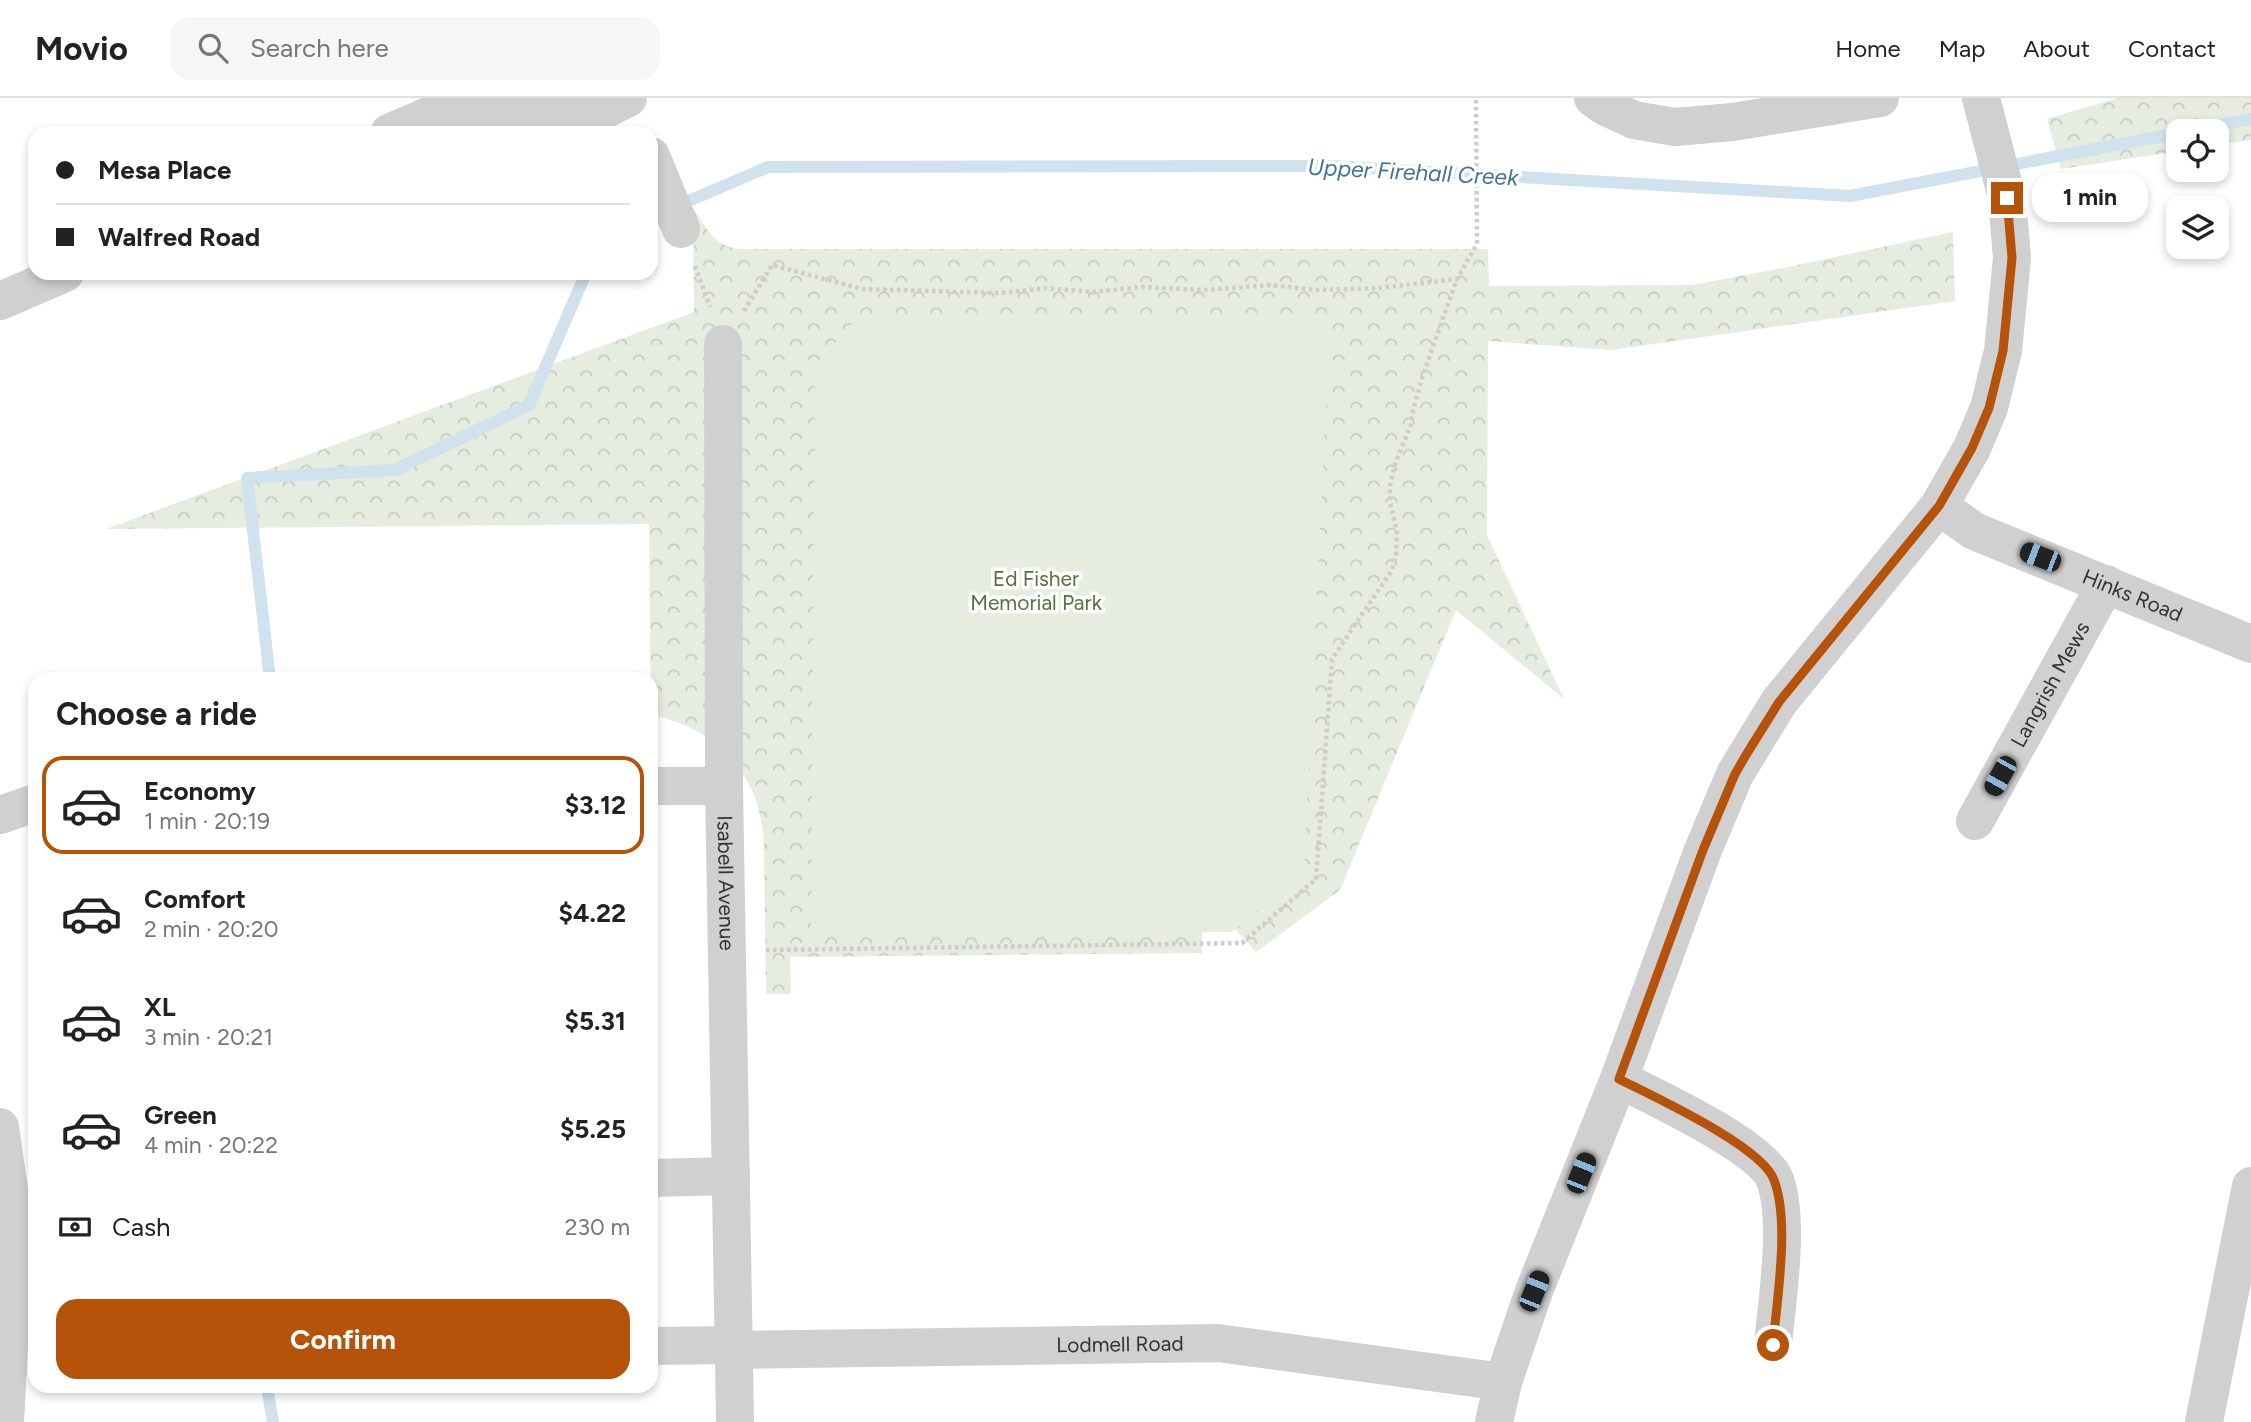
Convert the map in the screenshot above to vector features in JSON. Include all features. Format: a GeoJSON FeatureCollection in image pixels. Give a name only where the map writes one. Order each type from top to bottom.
{"type":"FeatureCollection","features":[{"type":"Feature","properties":{"kind":"street"},"geometry":{"type":"LineString","coordinates":[[1593,98],[1634,120],[1675,127],[1731,110],[1880,98]]}},
{"type":"Feature","properties":{"kind":"street"},"geometry":{"type":"LineString","coordinates":[[1494,1422],[1503,1382],[1534,1291],[1619,1079],[1703,850],[1735,774],[1779,702],[1939,506],[1972,448],[1989,408],[2003,351],[2012,258],[2007,198],[1981,98]]}},
{"type":"Feature","properties":{"kind":"street"},"geometry":{"type":"LineString","coordinates":[[405,126],[442,110],[632,110]]}},
{"type":"Feature","properties":{"kind":"street"},"geometry":{"type":"LineString","coordinates":[[658,173],[681,229]]}},
{"type":"Feature","properties":{"kind":"street"},"geometry":{"type":"LineString","coordinates":[[0,301],[49,280]]}},
{"type":"Feature","properties":{"kind":"street","name":"Isabell Avenue"},"geometry":{"type":"LineString","coordinates":[[723,344],[724,786],[735,1422]]}},
{"type":"Feature","properties":{"kind":"street","name":"Hinks Road"},"geometry":{"type":"LineString","coordinates":[[1939,506],[1974,531],[2251,644]]}},
{"type":"Feature","properties":{"kind":"street","name":"Langrish Mews"},"geometry":{"type":"LineString","coordinates":[[1975,821],[2106,584]]}},
{"type":"Feature","properties":{"kind":"street"},"geometry":{"type":"LineString","coordinates":[[658,786],[724,786]]}},
{"type":"Feature","properties":{"kind":"street"},"geometry":{"type":"LineString","coordinates":[[0,815],[28,805]]}},
{"type":"Feature","properties":{"kind":"street"},"geometry":{"type":"LineString","coordinates":[[1619,1079],[1745,1147],[1774,1177],[1783,1220],[1773,1345]]}},
{"type":"Feature","properties":{"kind":"street"},"geometry":{"type":"LineString","coordinates":[[0,1128],[15,1232],[5,1422]]}},
{"type":"Feature","properties":{"kind":"street"},"geometry":{"type":"LineString","coordinates":[[658,1178],[732,1176]]}},
{"type":"Feature","properties":{"kind":"street"},"geometry":{"type":"LineString","coordinates":[[2204,1422],[2251,1186]]}},
{"type":"Feature","properties":{"kind":"street","name":"Lodmell Road"},"geometry":{"type":"LineString","coordinates":[[658,1346],[1219,1343],[1503,1382]]}},
{"type":"Feature","properties":{"kind":"path"},"geometry":{"type":"LineString","coordinates":[[758,950],[1242,943],[1316,879],[1332,659],[1392,570],[1397,531],[1391,514],[1390,486],[1396,461],[1411,425],[1423,375],[1457,279],[1477,244],[1476,98]]}},
{"type":"Feature","properties":{"kind":"path"},"geometry":{"type":"LineString","coordinates":[[681,229],[723,344]]}},
{"type":"Feature","properties":{"kind":"path"},"geometry":{"type":"LineString","coordinates":[[723,344],[772,265],[862,289],[1000,293],[1047,288],[1093,292],[1142,287],[1205,290],[1270,285],[1317,290],[1379,288],[1457,279]]}},
{"type":"Feature","properties":{"kind":"green space"},"geometry":{"type":"Polygon","coordinates":[[[2117,98],[2251,98],[2251,140],[2229,143],[2229,119],[2166,119],[2166,153],[2061,169],[2047,119],[2117,98]]]}},
{"type":"Feature","properties":{"kind":"green space","name":"Ed Fisher Memorial Park"},"geometry":{"type":"Polygon","coordinates":[[[693,208],[717,240],[739,249],[1488,249],[1489,286],[1693,285],[1953,232],[1955,301],[1611,350],[1488,341],[1487,535],[1564,699],[1456,610],[1340,890],[1256,952],[1202,892],[1202,953],[790,957],[791,994],[766,994],[764,843],[761,818],[754,796],[731,758],[715,743],[675,721],[658,717],[658,672],[651,672],[649,524],[106,529],[694,312],[693,208]]]}},
{"type":"Feature","properties":{"kind":"green space"},"geometry":{"type":"Polygon","coordinates":[[[1330,317],[1304,870],[1232,932],[811,935],[815,366],[855,320],[1330,317]]]}},
{"type":"Feature","properties":{"kind":"waterway","name":"Upper Firehall Creek"},"geometry":{"type":"LineString","coordinates":[[2229,123],[2251,119]]}},
{"type":"Feature","properties":{"kind":"waterway","name":"Upper Firehall Creek"},"geometry":{"type":"LineString","coordinates":[[658,214],[768,167],[1331,166],[1850,196],[2166,135]]}},
{"type":"Feature","properties":{"kind":"waterway","name":"Upper Firehall Creek"},"geometry":{"type":"LineString","coordinates":[[269,672],[247,478],[395,470],[529,405],[583,280]]}},
{"type":"Feature","properties":{"kind":"waterway","name":"Upper Firehall Creek"},"geometry":{"type":"LineString","coordinates":[[268,1393],[273,1422]]}},
{"type":"Feature","properties":{"kind":"route"},"geometry":{"type":"LineString","coordinates":[[1773,1345],[1783,1220],[1774,1177],[1745,1147],[1619,1079],[1703,850],[1735,774],[1779,702],[1939,506],[1972,448],[1989,408],[2003,351],[2012,258],[2007,198]]}}]}
